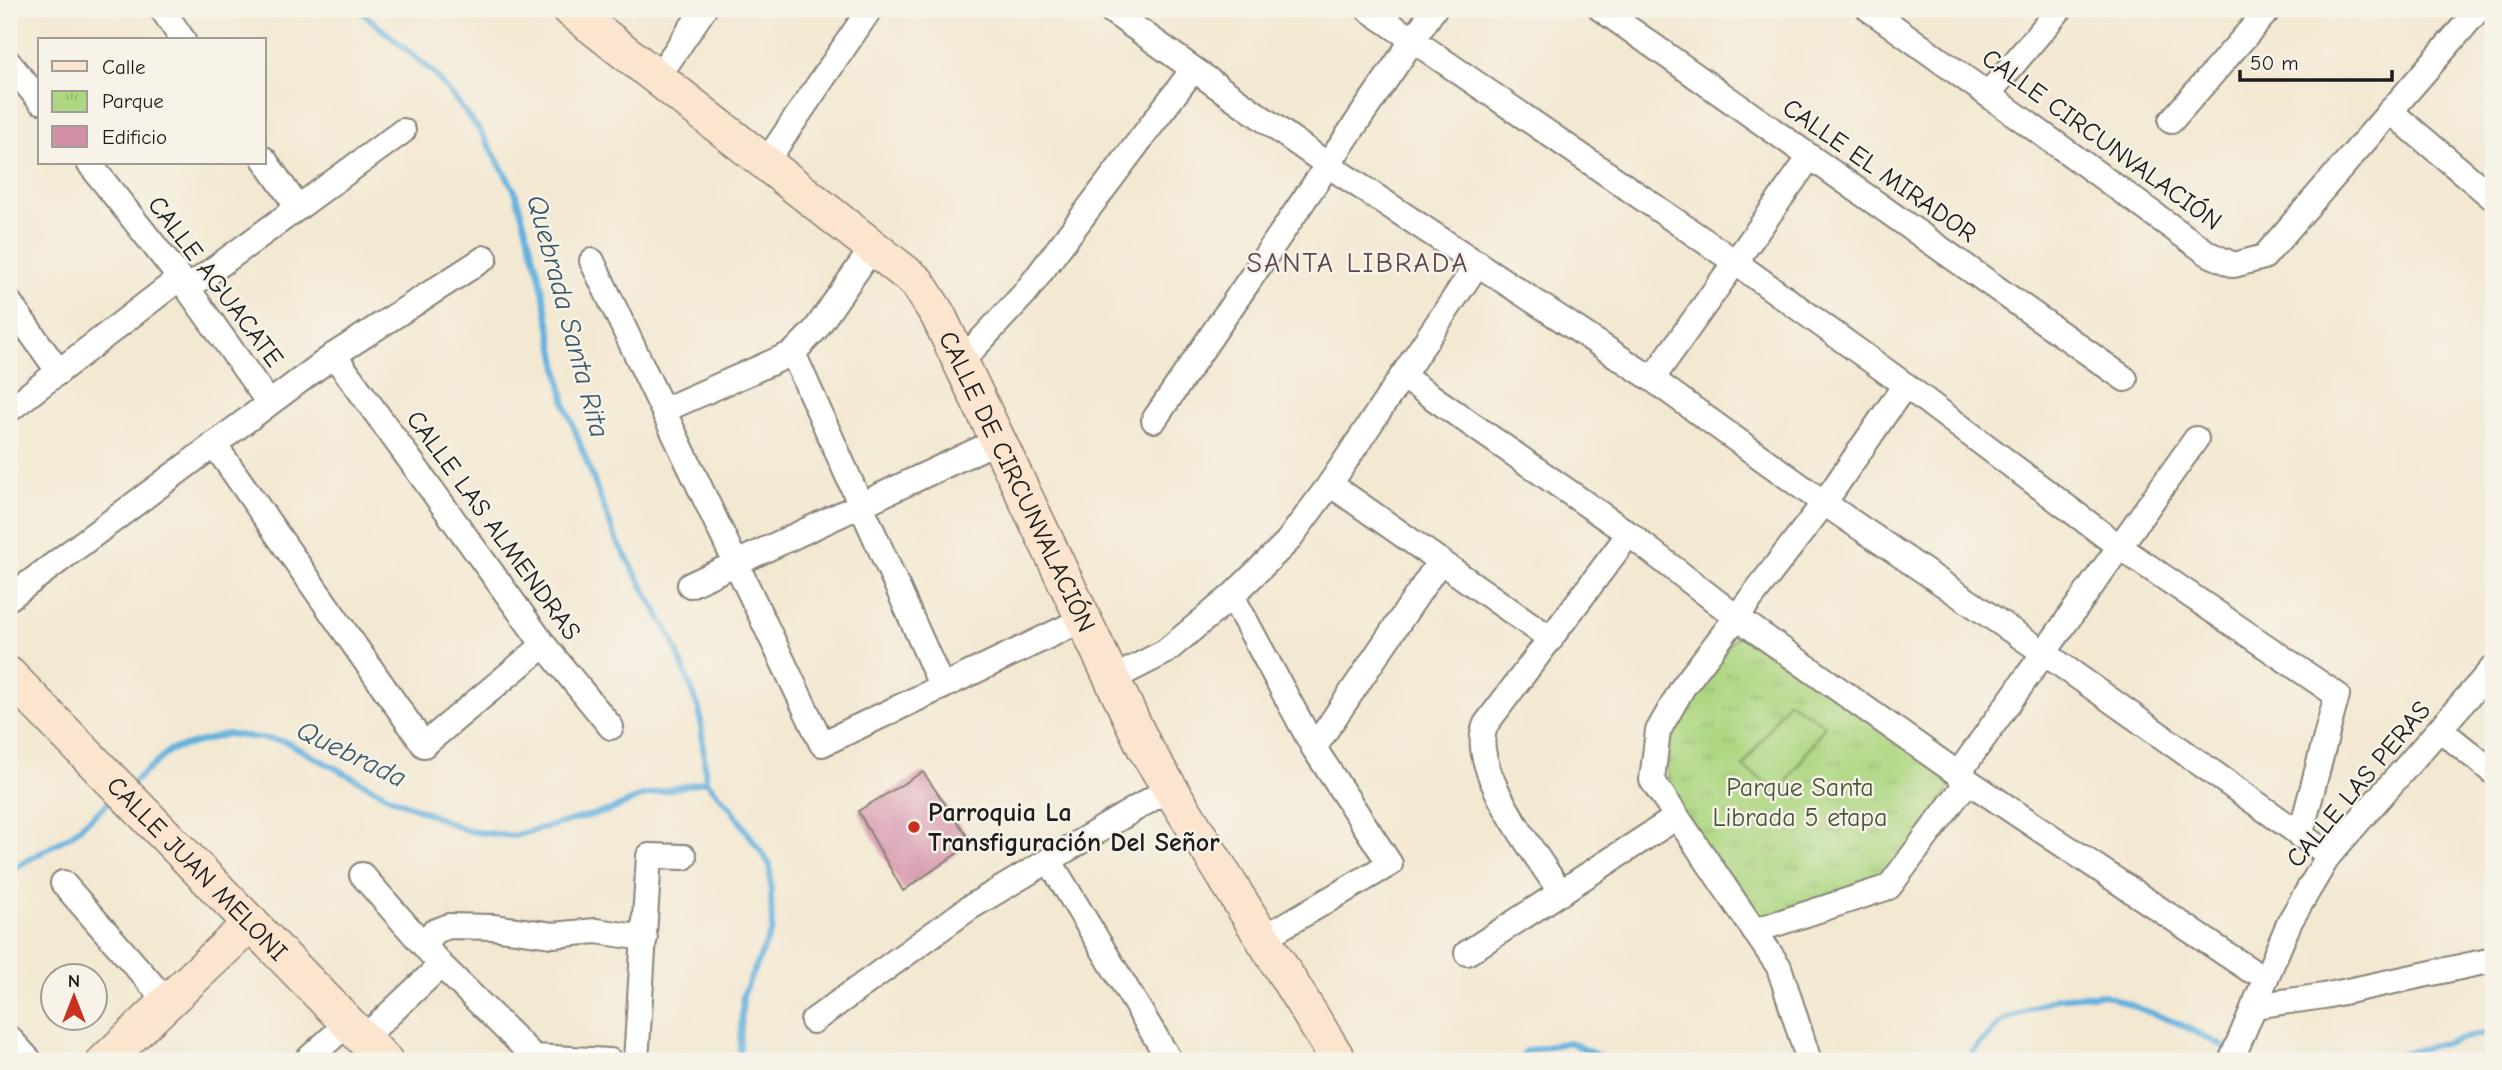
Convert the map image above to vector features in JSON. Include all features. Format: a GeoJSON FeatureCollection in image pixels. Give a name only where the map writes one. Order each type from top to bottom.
{"type":"FeatureCollection","features":[{"type":"Feature","properties":{"kind":"street"},"geometry":{"type":"LineString","coordinates":[[162,9],[182,38]]}},
{"type":"Feature","properties":{"kind":"street","name":"CALLE DE CIRCUNVALACIÓN"},"geometry":{"type":"LineString","coordinates":[[570,9],[917,282],[938,315],[959,365],[1145,748],[1339,1061]]}},
{"type":"Feature","properties":{"kind":"street"},"geometry":{"type":"LineString","coordinates":[[658,77],[704,9]]}},
{"type":"Feature","properties":{"kind":"street"},"geometry":{"type":"LineString","coordinates":[[766,162],[870,9]]}},
{"type":"Feature","properties":{"kind":"street"},"geometry":{"type":"LineString","coordinates":[[1109,9],[1192,71],[1328,165],[1652,379],[1824,503],[2043,652],[2329,855]]}},
{"type":"Feature","properties":{"kind":"street"},"geometry":{"type":"LineString","coordinates":[[1368,9],[1735,262],[1905,385],[2121,548],[2337,695],[2300,836]]}},
{"type":"Feature","properties":{"kind":"street"},"geometry":{"type":"LineString","coordinates":[[1154,420],[1434,9]]}},
{"type":"Feature","properties":{"kind":"street","name":"CALLE EL MIRADOR"},"geometry":{"type":"LineString","coordinates":[[1601,9],[2124,379]]}},
{"type":"Feature","properties":{"kind":"street","name":"CALLE CIRCUNVALACIÓN"},"geometry":{"type":"LineString","coordinates":[[1869,9],[2209,254],[2234,265],[2264,257],[2390,111]]}},
{"type":"Feature","properties":{"kind":"street"},"geometry":{"type":"LineString","coordinates":[[1988,94],[2060,9]]}},
{"type":"Feature","properties":{"kind":"street"},"geometry":{"type":"LineString","coordinates":[[2171,121],[2269,9]]}},
{"type":"Feature","properties":{"kind":"street"},"geometry":{"type":"LineString","coordinates":[[2479,9],[2390,111],[2493,198]]}},
{"type":"Feature","properties":{"kind":"street"},"geometry":{"type":"LineString","coordinates":[[9,63],[38,99]]}},
{"type":"Feature","properties":{"kind":"street"},"geometry":{"type":"LineString","coordinates":[[959,365],[1026,293],[1192,71]]}},
{"type":"Feature","properties":{"kind":"street"},"geometry":{"type":"LineString","coordinates":[[9,410],[184,283],[298,208],[403,131]]}},
{"type":"Feature","properties":{"kind":"street"},"geometry":{"type":"LineString","coordinates":[[1652,379],[1810,157]]}},
{"type":"Feature","properties":{"kind":"street"},"geometry":{"type":"LineString","coordinates":[[266,162],[298,208]]}},
{"type":"Feature","properties":{"kind":"street","name":"CALLE AGUACATE"},"geometry":{"type":"LineString","coordinates":[[90,164],[184,283],[269,403]]}},
{"type":"Feature","properties":{"kind":"street"},"geometry":{"type":"LineString","coordinates":[[664,410],[793,353],[816,329],[873,247]]}},
{"type":"Feature","properties":{"kind":"street"},"geometry":{"type":"LineString","coordinates":[[9,598],[334,355],[485,258]]}},
{"type":"Feature","properties":{"kind":"street"},"geometry":{"type":"LineString","coordinates":[[592,261],[822,744],[1084,619]]}},
{"type":"Feature","properties":{"kind":"street"},"geometry":{"type":"LineString","coordinates":[[1112,679],[1165,652],[1232,596],[1287,542],[1331,484],[1478,263]]}},
{"type":"Feature","properties":{"kind":"street"},"geometry":{"type":"LineString","coordinates":[[9,302],[59,372]]}},
{"type":"Feature","properties":{"kind":"street"},"geometry":{"type":"LineString","coordinates":[[793,353],[942,687]]}},
{"type":"Feature","properties":{"kind":"street","name":"CALLE LAS ALMENDRAS"},"geometry":{"type":"LineString","coordinates":[[334,355],[544,645],[611,727]]}},
{"type":"Feature","properties":{"kind":"street"},"geometry":{"type":"LineString","coordinates":[[1402,376],[1629,534],[1735,615],[1963,778],[2250,970]]}},
{"type":"Feature","properties":{"kind":"street"},"geometry":{"type":"LineString","coordinates":[[1809,1061],[1779,967],[1651,780],[1658,730],[1683,687],[1735,615],[1824,503],[1905,385]]}},
{"type":"Feature","properties":{"kind":"street"},"geometry":{"type":"LineString","coordinates":[[1754,931],[1889,887],[1963,778],[2043,652],[2121,548],[2196,439]]}},
{"type":"Feature","properties":{"kind":"street"},"geometry":{"type":"LineString","coordinates":[[690,585],[997,442]]}},
{"type":"Feature","properties":{"kind":"street"},"geometry":{"type":"LineString","coordinates":[[214,444],[424,745],[544,645]]}},
{"type":"Feature","properties":{"kind":"street"},"geometry":{"type":"LineString","coordinates":[[1331,484],[1551,639]]}},
{"type":"Feature","properties":{"kind":"street"},"geometry":{"type":"LineString","coordinates":[[1561,892],[1489,779],[1480,736],[1486,724],[1629,534]]}},
{"type":"Feature","properties":{"kind":"street"},"geometry":{"type":"LineString","coordinates":[[1314,748],[1440,561]]}},
{"type":"Feature","properties":{"kind":"street"},"geometry":{"type":"LineString","coordinates":[[1232,596],[1314,748],[1390,864],[1263,938]]}},
{"type":"Feature","properties":{"kind":"street","name":"CALLE LAS PERAS"},"geometry":{"type":"LineString","coordinates":[[2231,1061],[2290,921],[2329,855],[2442,731],[2493,668]]}},
{"type":"Feature","properties":{"kind":"street","name":"CALLE JUAN MELONI"},"geometry":{"type":"LineString","coordinates":[[9,675],[101,773],[366,1041]]}},
{"type":"Feature","properties":{"kind":"street"},"geometry":{"type":"LineString","coordinates":[[2442,731],[2493,772]]}},
{"type":"Feature","properties":{"kind":"street"},"geometry":{"type":"LineString","coordinates":[[813,1021],[969,908],[1170,788]]}},
{"type":"Feature","properties":{"kind":"street"},"geometry":{"type":"LineString","coordinates":[[1467,953],[1677,817]]}},
{"type":"Feature","properties":{"kind":"street"},"geometry":{"type":"LineString","coordinates":[[636,1061],[649,856],[684,857]]}},
{"type":"Feature","properties":{"kind":"street"},"geometry":{"type":"LineString","coordinates":[[1049,860],[1170,1061]]}},
{"type":"Feature","properties":{"kind":"street"},"geometry":{"type":"LineString","coordinates":[[362,875],[434,957],[534,1056],[610,1061]]}},
{"type":"Feature","properties":{"kind":"street"},"geometry":{"type":"LineString","coordinates":[[63,883],[168,1003]]}},
{"type":"Feature","properties":{"kind":"street"},"geometry":{"type":"LineString","coordinates":[[104,1061],[251,923]]}},
{"type":"Feature","properties":{"kind":"street"},"geometry":{"type":"LineString","coordinates":[[306,1061],[366,1041],[434,957],[433,932],[449,926],[493,927],[553,935],[596,931],[645,938]]}},
{"type":"Feature","properties":{"kind":"street"},"geometry":{"type":"LineString","coordinates":[[2251,1012],[2493,960]]}},
{"type":"Feature","properties":{"kind":"street"},"geometry":{"type":"LineString","coordinates":[[9,1038],[30,1061]]}},
{"type":"Feature","properties":{"kind":"green space","name":"Parque Santa Librada 5 etapa"},"geometry":{"type":"Polygon","coordinates":[[[1738,633],[1958,774],[1889,887],[1754,931],[1677,817],[1658,731],[1738,633]]]}},
{"type":"Feature","properties":{"kind":"green space"},"geometry":{"type":"Polygon","coordinates":[[[1788,701],[1825,725],[1780,792],[1743,767],[1788,701]]]}},
{"type":"Feature","properties":{"kind":"building","name":"Parroquia La Transfiguración Del Señor"},"geometry":{"type":"Polygon","coordinates":[[[923,772],[972,843],[903,891],[858,811],[923,772]]]}},
{"type":"Feature","properties":{"kind":"waterway","name":"Quebrada Santa Rita"},"geometry":{"type":"LineString","coordinates":[[358,9],[434,73],[481,132],[515,191],[540,277],[565,404],[615,537],[673,640],[700,712],[706,781],[730,807],[770,865],[772,930],[743,995],[739,1061]]}},
{"type":"Feature","properties":{"kind":"waterway","name":"Quebrada"},"geometry":{"type":"LineString","coordinates":[[130,785],[170,750],[227,734],[284,741],[388,796],[468,831],[513,836],[611,810],[642,796],[706,781]]}},
{"type":"Feature","properties":{"kind":"waterway","name":"Quebrada"},"geometry":{"type":"LineString","coordinates":[[9,871],[70,836],[113,799]]}},
{"type":"Feature","properties":{"kind":"waterway","name":"Quebrada Santa Rita"},"geometry":{"type":"LineString","coordinates":[[1973,1061],[1973,1051],[2002,1021],[2056,998],[2102,994],[2180,1024],[2229,1049]]}},
{"type":"Feature","properties":{"kind":"waterway","name":"Quebrada Santa Rita"},"geometry":{"type":"LineString","coordinates":[[2371,1061],[2493,1031]]}},
{"type":"Feature","properties":{"kind":"waterway","name":"Quebrada Santa Rita"},"geometry":{"type":"LineString","coordinates":[[1519,1061],[1526,1051],[1569,1042],[1610,1061]]}},
{"type":"Feature","properties":{"kind":"waterway","name":"Quebrada Santa Rita"},"geometry":{"type":"LineString","coordinates":[[2239,1054],[2253,1061]]}},
{"type":"Feature","properties":{"kind":"place","name":"Parroquia La Transfiguración Del Señor"},"geometry":{"type":"Point","coordinates":[914,827]}},
{"type":"Feature","properties":{"kind":"district","name":"SANTA LIBRADA"},"geometry":{"type":"Point","coordinates":[1358,262]}}]}
